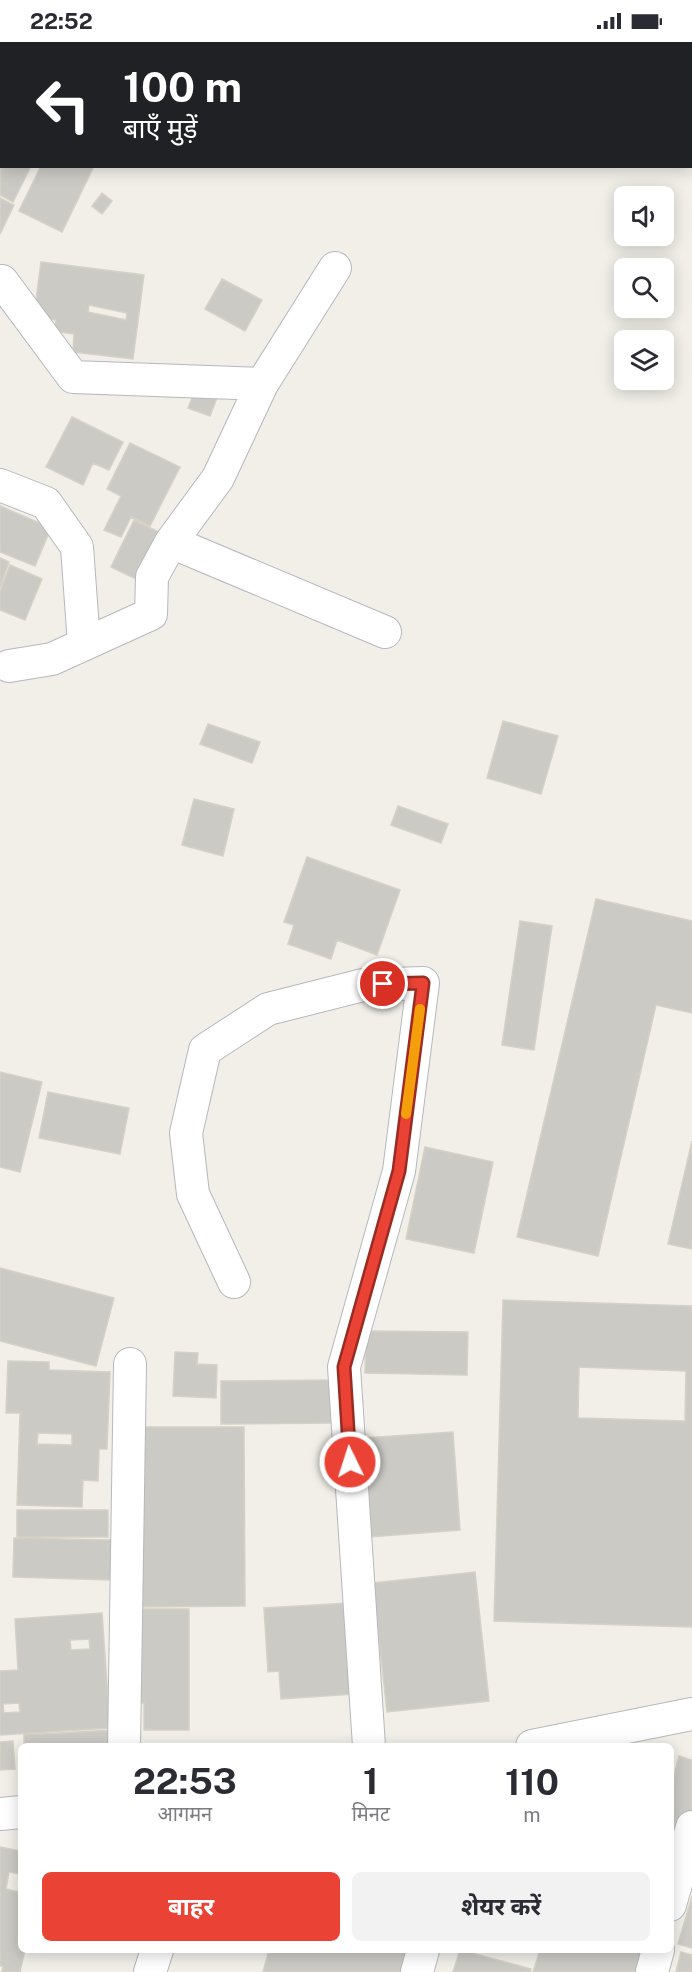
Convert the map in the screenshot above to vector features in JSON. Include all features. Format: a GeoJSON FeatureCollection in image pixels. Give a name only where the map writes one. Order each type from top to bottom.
{"type":"FeatureCollection","features":[{"type":"Feature","properties":{"kind":"street"},"geometry":{"type":"LineString","coordinates":[[3,667],[52,659],[151,614],[152,577],[171,542],[218,478],[262,384],[334,268]]}},
{"type":"Feature","properties":{"kind":"street"},"geometry":{"type":"LineString","coordinates":[[2,281],[73,377],[262,384]]}},
{"type":"Feature","properties":{"kind":"street"},"geometry":{"type":"LineString","coordinates":[[0,485],[46,504],[77,547],[84,644]]}},
{"type":"Feature","properties":{"kind":"street"},"geometry":{"type":"LineString","coordinates":[[171,542],[385,632]]}},
{"type":"Feature","properties":{"kind":"street"},"geometry":{"type":"LineString","coordinates":[[234,1282],[193,1194],[186,1133],[204,1050],[268,1009],[363,985],[423,983],[399,1171],[344,1367],[369,1743]]}},
{"type":"Feature","properties":{"kind":"street"},"geometry":{"type":"LineString","coordinates":[[124,1743],[130,1364]]}},
{"type":"Feature","properties":{"kind":"street"},"geometry":{"type":"LineString","coordinates":[[547,1743],[692,1714]]}},
{"type":"Feature","properties":{"kind":"street"},"geometry":{"type":"LineString","coordinates":[[0,1814],[18,1812]]}},
{"type":"Feature","properties":{"kind":"street"},"geometry":{"type":"LineString","coordinates":[[674,1891],[692,1827]]}},
{"type":"Feature","properties":{"kind":"street"},"geometry":{"type":"LineString","coordinates":[[150,1972],[156,1953]]}},
{"type":"Feature","properties":{"kind":"street"},"geometry":{"type":"LineString","coordinates":[[417,1972],[422,1953]]}},
{"type":"Feature","properties":{"kind":"street"},"geometry":{"type":"LineString","coordinates":[[652,1972],[657,1953]]}},
{"type":"Feature","properties":{"kind":"building"},"geometry":{"type":"Polygon","coordinates":[[[0,168],[30,168],[13,202],[0,195],[0,168]]]}},
{"type":"Feature","properties":{"kind":"building"},"geometry":{"type":"Polygon","coordinates":[[[40,168],[93,168],[62,232],[19,211],[40,168]]]}},
{"type":"Feature","properties":{"kind":"building"},"geometry":{"type":"Polygon","coordinates":[[[102,193],[112,201],[102,214],[92,206],[102,193]]]}},
{"type":"Feature","properties":{"kind":"building"},"geometry":{"type":"Polygon","coordinates":[[[0,198],[14,205],[0,234],[0,198]]]}},
{"type":"Feature","properties":{"kind":"building"},"geometry":{"type":"Polygon","coordinates":[[[41,262],[144,275],[133,359],[73,352],[74,334],[55,331],[56,320],[34,316],[41,262]],[[89,305],[88,312],[126,320],[127,313],[89,305]]]}},
{"type":"Feature","properties":{"kind":"building"},"geometry":{"type":"Polygon","coordinates":[[[222,279],[262,300],[245,331],[205,309],[222,279]]]}},
{"type":"Feature","properties":{"kind":"building"},"geometry":{"type":"Polygon","coordinates":[[[195,391],[217,398],[210,416],[188,408],[195,391]]]}},
{"type":"Feature","properties":{"kind":"building"},"geometry":{"type":"Polygon","coordinates":[[[72,417],[123,442],[109,470],[93,463],[83,485],[46,467],[72,417]]]}},
{"type":"Feature","properties":{"kind":"building"},"geometry":{"type":"Polygon","coordinates":[[[130,443],[180,467],[150,526],[131,517],[121,537],[104,530],[121,496],[107,489],[130,443]]]}},
{"type":"Feature","properties":{"kind":"building"},"geometry":{"type":"Polygon","coordinates":[[[0,506],[51,528],[35,566],[0,552],[0,506]]]}},
{"type":"Feature","properties":{"kind":"building"},"geometry":{"type":"Polygon","coordinates":[[[134,520],[167,536],[138,580],[111,567],[134,520]]]}},
{"type":"Feature","properties":{"kind":"building"},"geometry":{"type":"Polygon","coordinates":[[[0,558],[9,562],[0,587],[0,558]]]}},
{"type":"Feature","properties":{"kind":"building"},"geometry":{"type":"Polygon","coordinates":[[[10,565],[42,579],[25,620],[0,610],[0,591],[10,565]]]}},
{"type":"Feature","properties":{"kind":"building"},"geometry":{"type":"Polygon","coordinates":[[[503,721],[558,736],[541,794],[487,778],[503,721]]]}},
{"type":"Feature","properties":{"kind":"building"},"geometry":{"type":"Polygon","coordinates":[[[208,724],[260,742],[252,763],[200,744],[208,724]]]}},
{"type":"Feature","properties":{"kind":"building"},"geometry":{"type":"Polygon","coordinates":[[[194,799],[234,809],[223,856],[182,845],[194,799]]]}},
{"type":"Feature","properties":{"kind":"building"},"geometry":{"type":"Polygon","coordinates":[[[398,806],[448,824],[441,843],[391,825],[398,806]]]}},
{"type":"Feature","properties":{"kind":"building"},"geometry":{"type":"Polygon","coordinates":[[[307,857],[400,890],[377,955],[337,940],[331,959],[288,944],[294,925],[284,922],[307,857]]]}},
{"type":"Feature","properties":{"kind":"building"},"geometry":{"type":"Polygon","coordinates":[[[596,899],[692,921],[692,1013],[656,1005],[598,1256],[517,1237],[596,899]]]}},
{"type":"Feature","properties":{"kind":"building"},"geometry":{"type":"Polygon","coordinates":[[[520,921],[552,926],[534,1050],[502,1045],[520,921]]]}},
{"type":"Feature","properties":{"kind":"building"},"geometry":{"type":"Polygon","coordinates":[[[0,1072],[42,1082],[20,1172],[0,1167],[0,1072]]]}},
{"type":"Feature","properties":{"kind":"building"},"geometry":{"type":"Polygon","coordinates":[[[48,1092],[129,1108],[120,1154],[39,1138],[48,1092]]]}},
{"type":"Feature","properties":{"kind":"building"},"geometry":{"type":"Polygon","coordinates":[[[692,1141],[692,1249],[668,1244],[692,1141]]]}},
{"type":"Feature","properties":{"kind":"building"},"geometry":{"type":"Polygon","coordinates":[[[425,1147],[493,1162],[474,1253],[406,1239],[425,1147]]]}},
{"type":"Feature","properties":{"kind":"building"},"geometry":{"type":"Polygon","coordinates":[[[0,1268],[114,1298],[96,1366],[0,1341],[0,1268]]]}},
{"type":"Feature","properties":{"kind":"building"},"geometry":{"type":"Polygon","coordinates":[[[503,1300],[692,1306],[692,1627],[494,1621],[503,1300]],[[579,1367],[578,1418],[685,1421],[686,1371],[579,1367]]]}},
{"type":"Feature","properties":{"kind":"building"},"geometry":{"type":"Polygon","coordinates":[[[366,1331],[468,1332],[467,1375],[365,1373],[366,1331]]]}},
{"type":"Feature","properties":{"kind":"building"},"geometry":{"type":"Polygon","coordinates":[[[175,1352],[198,1353],[197,1364],[217,1365],[216,1398],[173,1396],[175,1352]]]}},
{"type":"Feature","properties":{"kind":"building"},"geometry":{"type":"Polygon","coordinates":[[[8,1361],[49,1362],[49,1370],[110,1372],[107,1449],[99,1449],[98,1481],[83,1480],[82,1507],[17,1505],[20,1413],[6,1413],[8,1361]],[[38,1433],[37,1444],[72,1445],[72,1434],[38,1433]]]}},
{"type":"Feature","properties":{"kind":"building"},"geometry":{"type":"Polygon","coordinates":[[[334,1380],[335,1423],[221,1424],[221,1381],[334,1380]]]}},
{"type":"Feature","properties":{"kind":"building"},"geometry":{"type":"Polygon","coordinates":[[[139,1427],[244,1427],[245,1606],[140,1607],[139,1427]]]}},
{"type":"Feature","properties":{"kind":"building"},"geometry":{"type":"Polygon","coordinates":[[[453,1432],[460,1530],[370,1537],[363,1438],[453,1432]]]}},
{"type":"Feature","properties":{"kind":"building"},"geometry":{"type":"Polygon","coordinates":[[[17,1510],[108,1510],[108,1537],[17,1537],[17,1510]]]}},
{"type":"Feature","properties":{"kind":"building"},"geometry":{"type":"Polygon","coordinates":[[[14,1538],[112,1540],[111,1580],[13,1577],[14,1538]]]}},
{"type":"Feature","properties":{"kind":"building"},"geometry":{"type":"Polygon","coordinates":[[[475,1572],[489,1701],[387,1712],[373,1583],[475,1572]]]}},
{"type":"Feature","properties":{"kind":"building"},"geometry":{"type":"Polygon","coordinates":[[[349,1603],[354,1694],[281,1699],[279,1671],[268,1672],[264,1608],[349,1603]]]}},
{"type":"Feature","properties":{"kind":"building"},"geometry":{"type":"Polygon","coordinates":[[[133,1609],[189,1609],[189,1730],[144,1730],[144,1703],[132,1703],[133,1609]]]}},
{"type":"Feature","properties":{"kind":"building"},"geometry":{"type":"Polygon","coordinates":[[[102,1613],[110,1728],[0,1735],[0,1671],[18,1670],[15,1619],[102,1613]],[[89,1639],[70,1640],[71,1650],[90,1649],[89,1639]],[[19,1703],[3,1704],[4,1713],[20,1712],[19,1703]]]}},
{"type":"Feature","properties":{"kind":"building"},"geometry":{"type":"Polygon","coordinates":[[[112,1730],[113,1743],[24,1743],[24,1735],[112,1730]]]}},
{"type":"Feature","properties":{"kind":"building"},"geometry":{"type":"Polygon","coordinates":[[[13,1741],[15,1769],[0,1770],[0,1742],[13,1741]]]}},
{"type":"Feature","properties":{"kind":"building"},"geometry":{"type":"Polygon","coordinates":[[[679,1756],[692,1760],[692,1812],[678,1859],[674,1864],[674,1776],[679,1756]]]}},
{"type":"Feature","properties":{"kind":"building"},"geometry":{"type":"Polygon","coordinates":[[[0,1847],[18,1850],[18,1874],[9,1872],[6,1889],[18,1892],[18,1953],[24,1953],[20,1972],[2,1972],[3,1966],[0,1966],[0,1847]]]}},
{"type":"Feature","properties":{"kind":"building"},"geometry":{"type":"Polygon","coordinates":[[[692,1896],[692,1948],[678,1944],[692,1896]]]}},
{"type":"Feature","properties":{"kind":"building"},"geometry":{"type":"Polygon","coordinates":[[[681,1952],[692,1955],[692,1972],[676,1972],[681,1952]]]}},
{"type":"Feature","properties":{"kind":"building"},"geometry":{"type":"Polygon","coordinates":[[[268,1953],[414,1953],[409,1972],[263,1972],[268,1953]]]}},
{"type":"Feature","properties":{"kind":"building"},"geometry":{"type":"Polygon","coordinates":[[[459,1953],[471,1953],[531,1969],[530,1972],[453,1972],[459,1953]]]}},
{"type":"Feature","properties":{"kind":"building"},"geometry":{"type":"Polygon","coordinates":[[[539,1953],[643,1953],[647,1972],[533,1972],[539,1953]]]}},
{"type":"Feature","properties":{"kind":"slow traffic"},"geometry":{"type":"LineString","coordinates":[[406,1114],[420,1009]]}},
{"type":"Feature","properties":{"kind":"route"},"geometry":{"type":"LineString","coordinates":[[350,1462],[344,1367],[399,1171],[423,983],[383,984]]}}]}
